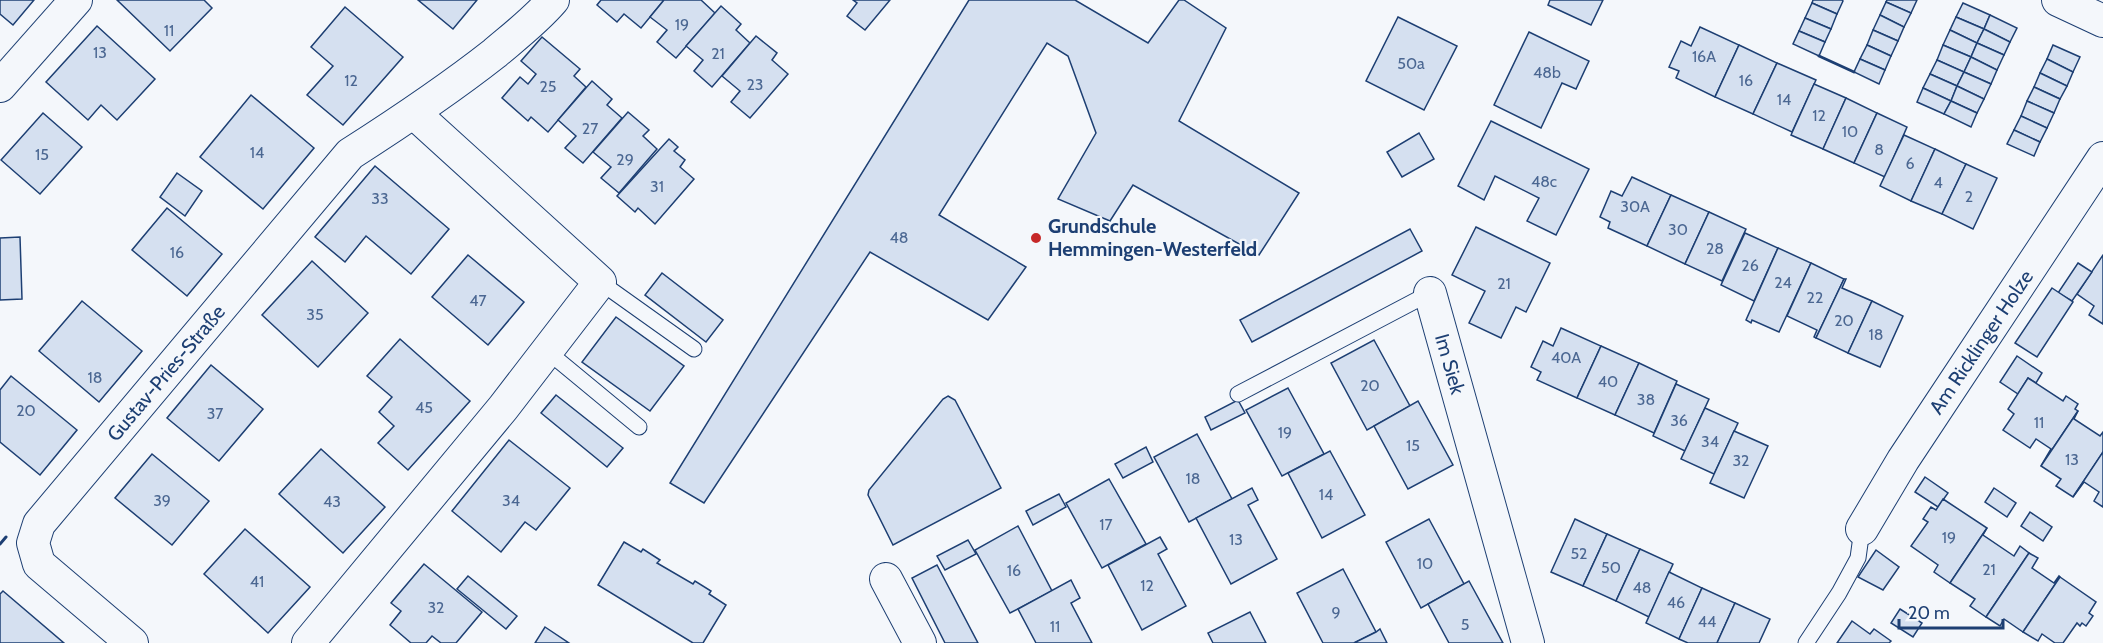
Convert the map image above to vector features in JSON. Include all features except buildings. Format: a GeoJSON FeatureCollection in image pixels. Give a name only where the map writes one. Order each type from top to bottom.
{"type":"FeatureCollection","features":[{"type":"Feature","properties":{"kind":"street"},"geometry":{"type":"LineString","coordinates":[[0,86],[76,0]]}},
{"type":"Feature","properties":{"kind":"street","name":"Gustav-Pries-Straße"},"geometry":{"type":"LineString","coordinates":[[132,643],[39,564],[33,543],[39,524],[350,154],[459,81],[538,17],[553,0]]}},
{"type":"Feature","properties":{"kind":"street"},"geometry":{"type":"LineString","coordinates":[[2058,0],[2103,21]]}},
{"type":"Feature","properties":{"kind":"street"},"geometry":{"type":"LineString","coordinates":[[308,643],[503,408],[600,282],[414,113]]}},
{"type":"Feature","properties":{"kind":"street","name":"Am Ricklinger Holze"},"geometry":{"type":"LineString","coordinates":[[1862,529],[1903,459],[2103,158]]}},
{"type":"Feature","properties":{"kind":"street","name":"Im Siek"},"geometry":{"type":"LineString","coordinates":[[1430,293],[1528,643]]}},
{"type":"Feature","properties":{"kind":"street"},"geometry":{"type":"LineString","coordinates":[[886,579],[920,643]]}},
{"type":"Feature","properties":{"kind":"lane"},"geometry":{"type":"LineString","coordinates":[[600,282],[694,348]]}},
{"type":"Feature","properties":{"kind":"lane","name":"Im Siek"},"geometry":{"type":"LineString","coordinates":[[1238,394],[1430,293]]}},
{"type":"Feature","properties":{"kind":"lane"},"geometry":{"type":"LineString","coordinates":[[547,351],[639,427]]}},
{"type":"Feature","properties":{"kind":"lane"},"geometry":{"type":"LineString","coordinates":[[1806,643],[1839,593],[1858,558],[1862,529]]}},
{"type":"Feature","properties":{"kind":"wall"},"geometry":{"type":"LineString","coordinates":[[1819,56],[1854,72]]}},
{"type":"Feature","properties":{"kind":"wall"},"geometry":{"type":"LineString","coordinates":[[0,544],[6,537]]}},
{"type":"Feature","properties":{"kind":"place","name":"Grundschule Hemmingen-Westerfeld"},"geometry":{"type":"Point","coordinates":[1036,238]}}]}
